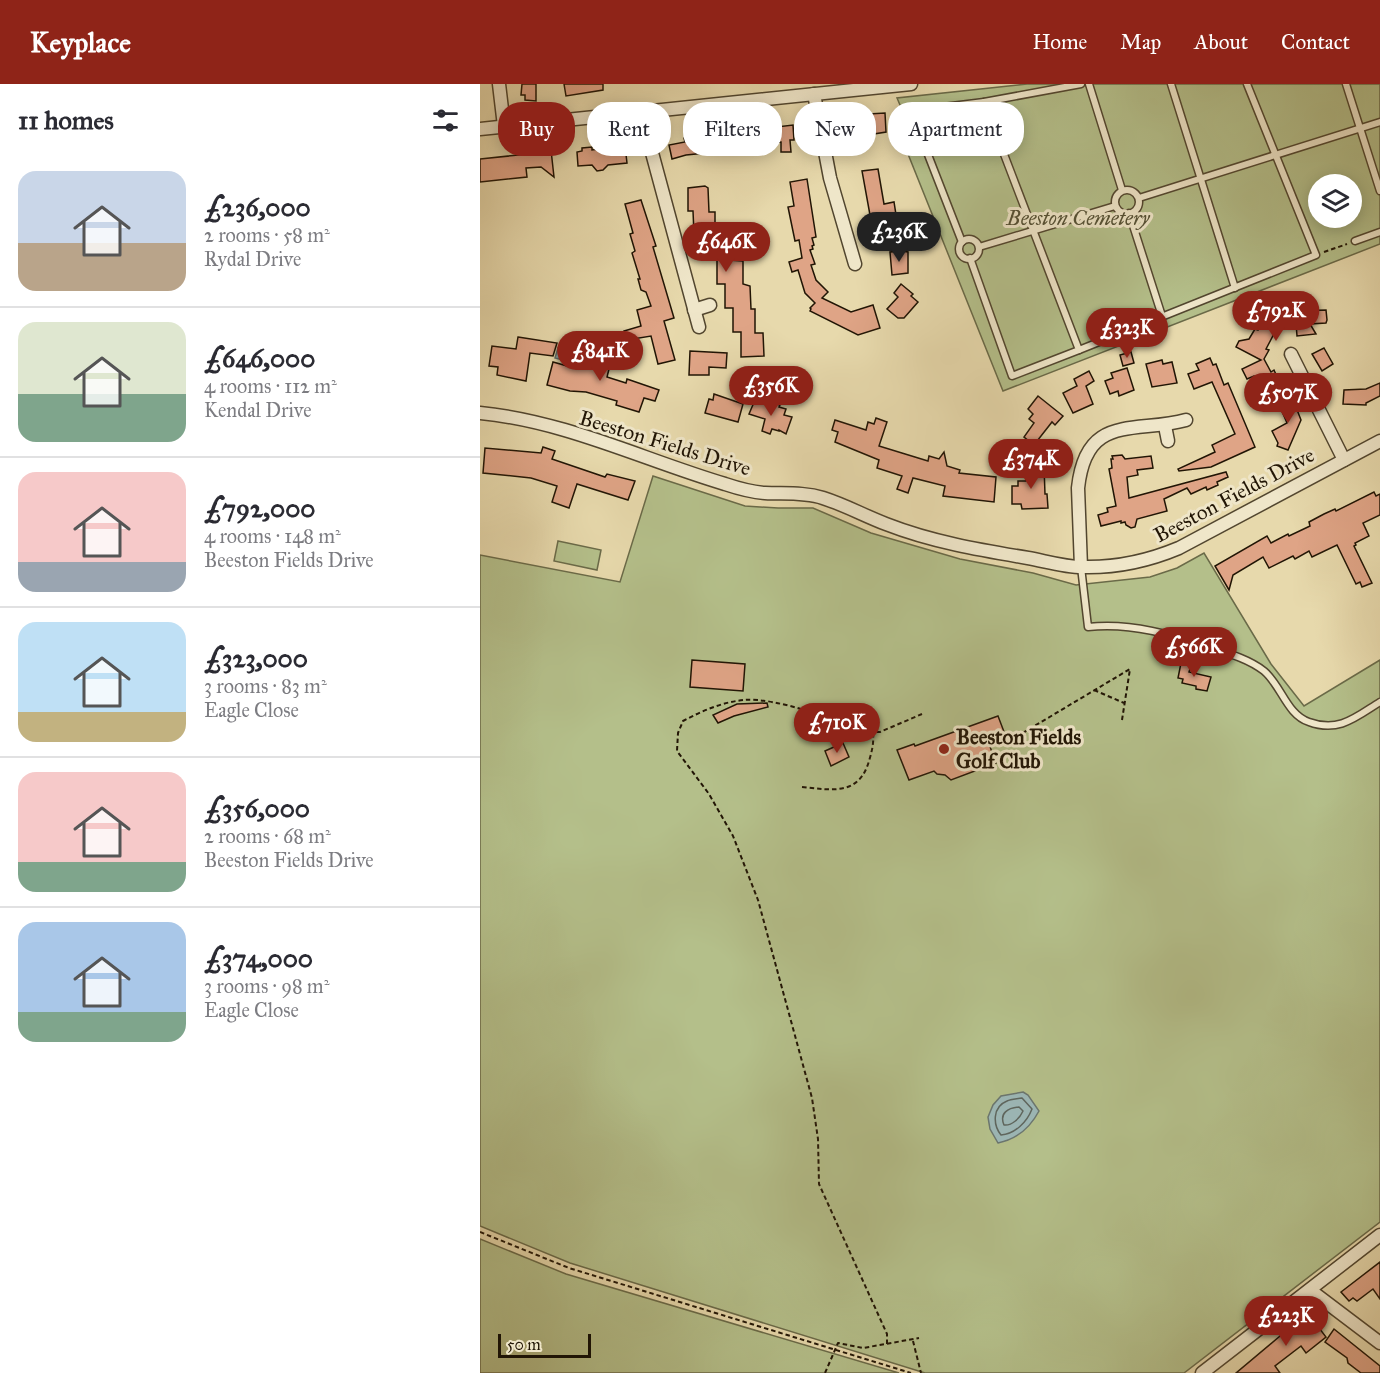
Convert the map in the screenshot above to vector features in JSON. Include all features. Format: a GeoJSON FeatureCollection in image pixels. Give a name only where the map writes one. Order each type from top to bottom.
{"type":"FeatureCollection","features":[{"type":"Feature","properties":{"kind":"street"},"geometry":{"type":"LineString","coordinates":[[499,84],[501,102]]}},
{"type":"Feature","properties":{"kind":"street"},"geometry":{"type":"LineString","coordinates":[[671,109],[911,84]]}},
{"type":"Feature","properties":{"kind":"street"},"geometry":{"type":"LineString","coordinates":[[814,94],[837,205],[855,264]]}},
{"type":"Feature","properties":{"kind":"street"},"geometry":{"type":"LineString","coordinates":[[480,129],[498,127]]}},
{"type":"Feature","properties":{"kind":"street"},"geometry":{"type":"LineString","coordinates":[[653,156],[699,327]]}},
{"type":"Feature","properties":{"kind":"street"},"geometry":{"type":"LineString","coordinates":[[694,310],[710,305]]}},
{"type":"Feature","properties":{"kind":"street","name":"Beeston Fields Drive"},"geometry":{"type":"LineString","coordinates":[[1291,354],[1344,460]]}},
{"type":"Feature","properties":{"kind":"street","name":"Beeston Fields Drive"},"geometry":{"type":"LineString","coordinates":[[480,414],[531,422],[621,448],[745,490],[824,498],[888,525],[928,538],[1081,567],[1131,564],[1153,559],[1179,548],[1380,441]]}},
{"type":"Feature","properties":{"kind":"street"},"geometry":{"type":"LineString","coordinates":[[1081,567],[1078,488],[1079,476],[1089,452],[1101,437],[1114,430],[1165,426],[1186,420]]}},
{"type":"Feature","properties":{"kind":"street"},"geometry":{"type":"LineString","coordinates":[[1165,426],[1168,441]]}},
{"type":"Feature","properties":{"kind":"street"},"geometry":{"type":"LineString","coordinates":[[1202,1373],[1380,1235]]}},
{"type":"Feature","properties":{"kind":"street"},"geometry":{"type":"LineString","coordinates":[[1310,1290],[1380,1343]]}},
{"type":"Feature","properties":{"kind":"lane"},"geometry":{"type":"LineString","coordinates":[[984,102],[1081,84]]}},
{"type":"Feature","properties":{"kind":"lane"},"geometry":{"type":"LineString","coordinates":[[1089,84],[1122,190]]}},
{"type":"Feature","properties":{"kind":"lane"},"geometry":{"type":"LineString","coordinates":[[1171,84],[1235,288]]}},
{"type":"Feature","properties":{"kind":"lane"},"geometry":{"type":"LineString","coordinates":[[970,258],[1012,376],[1316,255],[1247,84]]}},
{"type":"Feature","properties":{"kind":"lane"},"geometry":{"type":"LineString","coordinates":[[1346,84],[1380,191]]}},
{"type":"Feature","properties":{"kind":"lane"},"geometry":{"type":"LineString","coordinates":[[1138,198],[1380,122]]}},
{"type":"Feature","properties":{"kind":"lane"},"geometry":{"type":"LineString","coordinates":[[929,156],[962,242]]}},
{"type":"Feature","properties":{"kind":"lane"},"geometry":{"type":"LineString","coordinates":[[1005,156],[1078,350]]}},
{"type":"Feature","properties":{"kind":"lane"},"geometry":{"type":"LineString","coordinates":[[1122,190],[1134,192],[1139,205],[1136,210],[1130,213],[1120,213],[1115,206],[1117,194],[1122,190]]}},
{"type":"Feature","properties":{"kind":"lane"},"geometry":{"type":"LineString","coordinates":[[979,247],[1115,206]]}},
{"type":"Feature","properties":{"kind":"lane"},"geometry":{"type":"LineString","coordinates":[[1130,213],[1162,316]]}},
{"type":"Feature","properties":{"kind":"lane"},"geometry":{"type":"LineString","coordinates":[[1355,241],[1380,232]]}},
{"type":"Feature","properties":{"kind":"lane"},"geometry":{"type":"LineString","coordinates":[[967,239],[973,239],[979,247],[979,252],[975,257],[967,259],[961,255],[959,247],[967,239]]}},
{"type":"Feature","properties":{"kind":"lane"},"geometry":{"type":"LineString","coordinates":[[1081,567],[1088,627],[1110,625],[1147,628],[1189,640],[1252,663],[1275,683],[1297,716],[1309,723],[1329,726],[1344,725],[1380,702]]}},
{"type":"Feature","properties":{"kind":"path"},"geometry":{"type":"LineString","coordinates":[[1316,255],[1355,241]]}},
{"type":"Feature","properties":{"kind":"path"},"geometry":{"type":"LineString","coordinates":[[1017,737],[1130,669],[1122,720]]}},
{"type":"Feature","properties":{"kind":"path"},"geometry":{"type":"LineString","coordinates":[[1094,690],[1124,704]]}},
{"type":"Feature","properties":{"kind":"path"},"geometry":{"type":"LineString","coordinates":[[887,1344],[887,1334],[819,1184],[818,1139],[812,1098],[758,900],[733,836],[709,794],[677,752],[677,742],[683,721],[706,708],[742,700],[772,702],[873,732],[880,732],[922,714]]}},
{"type":"Feature","properties":{"kind":"path"},"geometry":{"type":"LineString","coordinates":[[802,787],[832,790],[856,784],[866,772],[874,744],[873,732]]}},
{"type":"Feature","properties":{"kind":"path"},"geometry":{"type":"LineString","coordinates":[[480,1232],[569,1268],[911,1373]]}},
{"type":"Feature","properties":{"kind":"path"},"geometry":{"type":"LineString","coordinates":[[825,1373],[838,1343],[863,1348],[920,1338]]}},
{"type":"Feature","properties":{"kind":"path"},"geometry":{"type":"LineString","coordinates":[[913,1340],[921,1373]]}},
{"type":"Feature","properties":{"kind":"green space","name":"Beeston Cemetery"},"geometry":{"type":"Polygon","coordinates":[[[1027,84],[1380,84],[1380,244],[1003,391],[909,156],[1024,156],[1024,102],[899,102],[897,98],[1027,84]]]}},
{"type":"Feature","properties":{"kind":"green space"},"geometry":{"type":"Polygon","coordinates":[[[653,476],[745,506],[813,508],[871,533],[960,559],[1033,573],[1076,585],[1150,577],[1177,568],[1204,553],[1271,664],[1304,706],[1380,660],[1380,1222],[1184,1373],[925,1373],[570,1263],[480,1226],[480,555],[620,582],[653,476]]]}},
{"type":"Feature","properties":{"kind":"green space"},"geometry":{"type":"Polygon","coordinates":[[[558,541],[601,550],[597,570],[554,561],[558,541]]]}},
{"type":"Feature","properties":{"kind":"green space"},"geometry":{"type":"Polygon","coordinates":[[[480,1239],[566,1274],[899,1373],[480,1373],[480,1239]]]}},
{"type":"Feature","properties":{"kind":"water"},"geometry":{"type":"Polygon","coordinates":[[[558,348],[574,352],[571,362],[555,358],[558,348]]]}},
{"type":"Feature","properties":{"kind":"water"},"geometry":{"type":"Polygon","coordinates":[[[1023,1092],[1028,1095],[1039,1111],[1023,1132],[1012,1139],[998,1143],[990,1129],[988,1117],[993,1105],[1001,1096],[1023,1092]]]}},
{"type":"Feature","properties":{"kind":"building"},"geometry":{"type":"Polygon","coordinates":[[[522,84],[536,84],[536,101],[525,100],[525,95],[521,95],[522,84]]]}},
{"type":"Feature","properties":{"kind":"building"},"geometry":{"type":"Polygon","coordinates":[[[564,84],[603,84],[603,90],[566,96],[564,84]]]}},
{"type":"Feature","properties":{"kind":"building"},"geometry":{"type":"Polygon","coordinates":[[[885,113],[886,132],[876,134],[876,114],[885,113]]]}},
{"type":"Feature","properties":{"kind":"building"},"geometry":{"type":"Polygon","coordinates":[[[793,125],[794,140],[790,140],[791,152],[782,152],[782,126],[793,125]]]}},
{"type":"Feature","properties":{"kind":"building"},"geometry":{"type":"Polygon","coordinates":[[[683,142],[683,156],[672,159],[671,145],[683,142]]]}},
{"type":"Feature","properties":{"kind":"building"},"geometry":{"type":"Polygon","coordinates":[[[582,148],[587,148],[587,156],[626,156],[627,163],[608,165],[603,170],[597,171],[592,165],[578,166],[577,152],[582,151],[582,148]]]}},
{"type":"Feature","properties":{"kind":"building"},"geometry":{"type":"Polygon","coordinates":[[[552,156],[554,177],[541,167],[526,168],[527,177],[480,182],[480,159],[552,156]]]}},
{"type":"Feature","properties":{"kind":"building"},"geometry":{"type":"Polygon","coordinates":[[[878,169],[884,204],[894,202],[899,234],[881,238],[875,214],[870,215],[862,171],[878,169]]]}},
{"type":"Feature","properties":{"kind":"building"},"geometry":{"type":"Polygon","coordinates":[[[807,179],[816,237],[812,238],[814,245],[810,250],[815,264],[811,265],[816,280],[828,292],[822,298],[851,312],[873,305],[880,328],[858,335],[810,311],[815,303],[805,293],[798,270],[792,272],[789,262],[802,258],[799,240],[795,241],[788,207],[794,206],[790,182],[807,179]]]}},
{"type":"Feature","properties":{"kind":"building"},"geometry":{"type":"Polygon","coordinates":[[[705,186],[708,188],[709,212],[715,212],[715,235],[728,237],[729,260],[743,261],[743,284],[750,286],[751,309],[755,309],[755,333],[763,333],[764,356],[741,357],[741,332],[733,332],[733,308],[725,308],[725,284],[717,284],[717,258],[700,259],[700,234],[694,234],[693,211],[688,211],[688,188],[705,186]]]}},
{"type":"Feature","properties":{"kind":"building"},"geometry":{"type":"Polygon","coordinates":[[[641,200],[656,246],[653,247],[674,318],[664,321],[675,360],[658,364],[651,336],[627,340],[624,331],[641,326],[637,310],[651,306],[646,292],[641,290],[638,279],[640,279],[632,253],[635,251],[630,234],[633,233],[625,204],[641,200]]]}},
{"type":"Feature","properties":{"kind":"building"},"geometry":{"type":"Polygon","coordinates":[[[890,252],[908,252],[908,273],[892,275],[890,252]]]}},
{"type":"Feature","properties":{"kind":"building"},"geometry":{"type":"Polygon","coordinates":[[[901,284],[913,294],[911,296],[918,302],[904,318],[898,318],[887,309],[898,297],[894,293],[901,284]]]}},
{"type":"Feature","properties":{"kind":"building"},"geometry":{"type":"Polygon","coordinates":[[[1282,307],[1291,311],[1326,310],[1327,320],[1326,323],[1310,324],[1316,334],[1297,336],[1296,323],[1276,330],[1266,349],[1269,350],[1264,359],[1271,372],[1274,370],[1278,379],[1270,383],[1277,396],[1268,400],[1258,379],[1255,380],[1254,376],[1247,379],[1242,369],[1261,360],[1236,347],[1239,341],[1249,339],[1255,329],[1258,330],[1269,308],[1273,319],[1282,307]]]}},
{"type":"Feature","properties":{"kind":"building"},"geometry":{"type":"Polygon","coordinates":[[[518,337],[557,343],[553,356],[530,353],[526,381],[497,375],[498,367],[489,366],[492,346],[516,349],[518,337]]]}},
{"type":"Feature","properties":{"kind":"building"},"geometry":{"type":"Polygon","coordinates":[[[588,341],[599,344],[593,365],[609,369],[607,377],[626,383],[627,379],[659,390],[655,401],[644,398],[639,412],[616,405],[617,401],[586,392],[570,391],[547,385],[553,362],[578,369],[588,341]]]}},
{"type":"Feature","properties":{"kind":"building"},"geometry":{"type":"Polygon","coordinates":[[[1324,348],[1333,364],[1322,371],[1312,354],[1324,348]]]}},
{"type":"Feature","properties":{"kind":"building"},"geometry":{"type":"Polygon","coordinates":[[[690,351],[727,353],[726,368],[709,367],[709,375],[689,375],[690,351]]]}},
{"type":"Feature","properties":{"kind":"building"},"geometry":{"type":"Polygon","coordinates":[[[1131,352],[1134,363],[1123,366],[1120,355],[1131,352]]]}},
{"type":"Feature","properties":{"kind":"building"},"geometry":{"type":"Polygon","coordinates":[[[1210,358],[1213,365],[1216,364],[1224,385],[1228,383],[1255,447],[1211,467],[1179,471],[1178,469],[1215,452],[1212,445],[1235,434],[1212,382],[1194,389],[1188,374],[1199,370],[1196,364],[1210,358]]]}},
{"type":"Feature","properties":{"kind":"building"},"geometry":{"type":"Polygon","coordinates":[[[1162,360],[1163,364],[1172,362],[1177,383],[1152,387],[1146,364],[1162,360]]]}},
{"type":"Feature","properties":{"kind":"building"},"geometry":{"type":"Polygon","coordinates":[[[1127,368],[1134,390],[1119,396],[1118,391],[1110,394],[1105,381],[1113,378],[1111,373],[1127,368]]]}},
{"type":"Feature","properties":{"kind":"building"},"geometry":{"type":"Polygon","coordinates":[[[1089,371],[1094,381],[1086,386],[1093,404],[1073,413],[1063,393],[1077,386],[1074,379],[1089,371]]]}},
{"type":"Feature","properties":{"kind":"building"},"geometry":{"type":"Polygon","coordinates":[[[1380,383],[1380,396],[1366,405],[1343,404],[1344,390],[1366,389],[1380,383]]]}},
{"type":"Feature","properties":{"kind":"building"},"geometry":{"type":"Polygon","coordinates":[[[714,394],[743,404],[738,422],[705,413],[709,399],[713,400],[714,394]]]}},
{"type":"Feature","properties":{"kind":"building"},"geometry":{"type":"Polygon","coordinates":[[[1038,396],[1063,416],[1055,425],[1052,422],[1034,445],[1024,437],[1034,423],[1029,419],[1033,414],[1028,409],[1038,396]]]}},
{"type":"Feature","properties":{"kind":"building"},"geometry":{"type":"Polygon","coordinates":[[[1292,397],[1301,420],[1288,450],[1277,446],[1278,443],[1272,431],[1287,423],[1278,402],[1292,397]]]}},
{"type":"Feature","properties":{"kind":"building"},"geometry":{"type":"Polygon","coordinates":[[[755,400],[770,405],[771,402],[786,409],[784,415],[792,417],[786,434],[772,429],[770,434],[762,431],[765,419],[749,414],[755,400]]]}},
{"type":"Feature","properties":{"kind":"building"},"geometry":{"type":"Polygon","coordinates":[[[876,418],[887,422],[879,446],[928,461],[929,456],[939,459],[944,452],[947,466],[960,470],[959,473],[996,477],[994,502],[943,496],[945,486],[913,478],[908,493],[897,489],[902,476],[877,468],[879,460],[835,442],[838,432],[832,430],[835,420],[866,430],[868,422],[874,424],[876,418]]]}},
{"type":"Feature","properties":{"kind":"building"},"geometry":{"type":"Polygon","coordinates":[[[543,447],[555,451],[552,459],[605,477],[607,474],[635,481],[628,500],[577,484],[569,508],[552,502],[557,486],[531,478],[483,473],[485,448],[541,453],[543,447]]]}},
{"type":"Feature","properties":{"kind":"building"},"geometry":{"type":"Polygon","coordinates":[[[1122,455],[1125,459],[1151,456],[1153,468],[1137,470],[1138,475],[1127,477],[1129,498],[1226,472],[1228,477],[1207,490],[1206,487],[1191,494],[1187,488],[1164,499],[1167,511],[1137,519],[1135,527],[1131,528],[1121,521],[1101,526],[1098,515],[1108,512],[1107,508],[1116,506],[1109,469],[1112,468],[1111,459],[1113,459],[1112,456],[1122,455]]]}},
{"type":"Feature","properties":{"kind":"building"},"geometry":{"type":"Polygon","coordinates":[[[1044,466],[1048,508],[1022,509],[1021,504],[1012,504],[1012,486],[1018,486],[1018,481],[1026,481],[1026,468],[1044,466]]]}},
{"type":"Feature","properties":{"kind":"building"},"geometry":{"type":"Polygon","coordinates":[[[1374,492],[1376,496],[1380,494],[1380,515],[1363,523],[1369,536],[1355,543],[1354,546],[1372,583],[1362,587],[1360,582],[1356,584],[1337,545],[1312,557],[1309,551],[1295,559],[1293,556],[1269,568],[1263,557],[1233,575],[1229,590],[1215,566],[1267,536],[1271,543],[1288,534],[1289,536],[1310,526],[1309,522],[1324,514],[1335,509],[1336,511],[1374,492]]]}},
{"type":"Feature","properties":{"kind":"building"},"geometry":{"type":"Polygon","coordinates":[[[692,660],[745,664],[743,691],[690,687],[692,660]]]}},
{"type":"Feature","properties":{"kind":"building"},"geometry":{"type":"Polygon","coordinates":[[[1181,663],[1191,666],[1189,672],[1211,677],[1207,691],[1182,683],[1183,679],[1178,678],[1181,663]]]}},
{"type":"Feature","properties":{"kind":"building"},"geometry":{"type":"Polygon","coordinates":[[[767,703],[768,707],[718,723],[713,715],[737,704],[767,703]]]}},
{"type":"Feature","properties":{"kind":"building","name":"Beeston Fields Golf Club"},"geometry":{"type":"Polygon","coordinates":[[[998,716],[1006,737],[989,744],[996,763],[951,780],[934,771],[909,780],[897,750],[914,744],[915,746],[998,716]]]}},
{"type":"Feature","properties":{"kind":"building"},"geometry":{"type":"Polygon","coordinates":[[[843,743],[849,757],[831,766],[825,751],[843,743]]]}},
{"type":"Feature","properties":{"kind":"building"},"geometry":{"type":"Polygon","coordinates":[[[1380,1262],[1380,1299],[1373,1289],[1357,1301],[1353,1298],[1349,1301],[1341,1292],[1380,1262]]]}},
{"type":"Feature","properties":{"kind":"building"},"geometry":{"type":"Polygon","coordinates":[[[1310,1316],[1326,1337],[1306,1353],[1301,1346],[1275,1366],[1280,1373],[1236,1373],[1280,1336],[1310,1316]]]}},
{"type":"Feature","properties":{"kind":"building"},"geometry":{"type":"Polygon","coordinates":[[[1334,1329],[1380,1366],[1380,1373],[1361,1373],[1348,1363],[1347,1358],[1325,1342],[1334,1329]]]}},
{"type":"Feature","properties":{"kind":"place","name":"Beeston Fields Golf Club"},"geometry":{"type":"Point","coordinates":[944,749]}}]}
